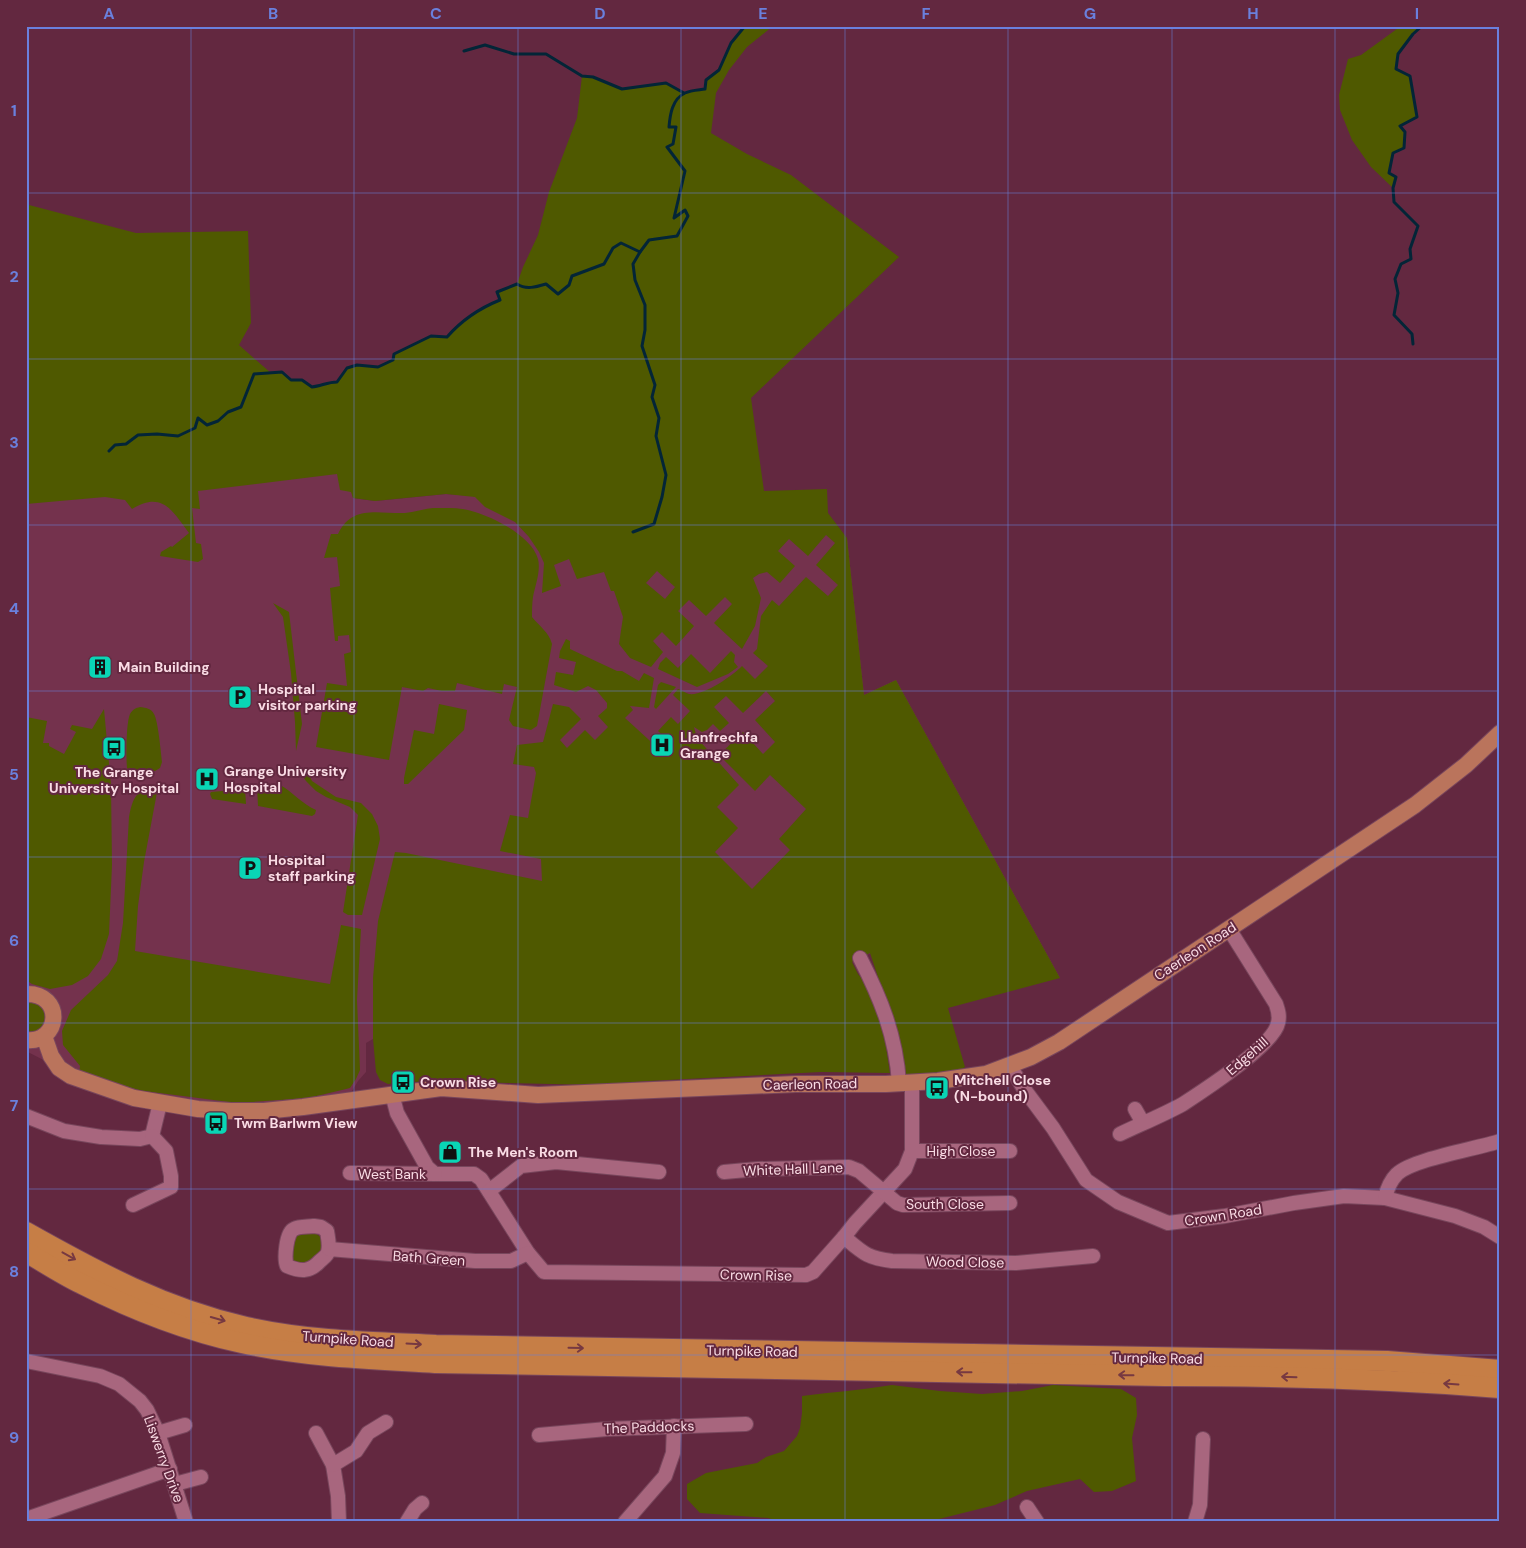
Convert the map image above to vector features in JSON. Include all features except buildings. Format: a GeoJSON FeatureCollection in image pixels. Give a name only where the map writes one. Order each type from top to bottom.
{"type":"FeatureCollection","features":[{"type":"Feature","properties":{"kind":"highway","name":"Turnpike Road"},"geometry":{"type":"LineString","coordinates":[[26,1232],[120,1283],[183,1308],[256,1328],[286,1334],[345,1340],[446,1345],[1387,1362],[1500,1370]]}},
{"type":"Feature","properties":{"kind":"highway","name":"Turnpike Road"},"geometry":{"type":"LineString","coordinates":[[26,1252],[81,1284],[174,1324],[242,1343],[355,1359],[435,1363],[1164,1376],[1270,1376],[1500,1388]]}},
{"type":"Feature","properties":{"kind":"main road","name":"Caerleon Road"},"geometry":{"type":"LineString","coordinates":[[44,1036],[50,1056],[59,1068],[71,1076],[134,1098],[198,1109],[231,1111],[264,1111],[304,1107],[441,1088],[538,1095],[796,1084],[905,1082],[986,1074],[1031,1057],[1059,1042],[1415,805],[1466,764],[1500,733]]}},
{"type":"Feature","properties":{"kind":"main road"},"geometry":{"type":"LineString","coordinates":[[26,994],[35,994],[42,997],[48,1002],[54,1017],[52,1025],[44,1036],[37,1040],[26,1040]]}},
{"type":"Feature","properties":{"kind":"street","name":"Edgehill"},"geometry":{"type":"LineString","coordinates":[[1120,1134],[1182,1104],[1240,1066],[1269,1038],[1278,1024],[1276,1004],[1230,928]]}},
{"type":"Feature","properties":{"kind":"street","name":"Crown Rise"},"geometry":{"type":"LineString","coordinates":[[435,1174],[474,1174],[481,1179],[528,1254],[544,1272],[806,1275],[813,1272],[905,1169],[912,1151],[905,1082],[890,1027],[873,983],[860,958]]}},
{"type":"Feature","properties":{"kind":"street","name":"Crown Road"},"geometry":{"type":"LineString","coordinates":[[1010,1066],[1086,1180],[1118,1202],[1168,1223],[1225,1216],[1294,1202],[1344,1196],[1385,1198],[1455,1216],[1484,1227],[1500,1237]]}},
{"type":"Feature","properties":{"kind":"street"},"geometry":{"type":"LineString","coordinates":[[392,1094],[397,1113],[427,1167],[435,1174]]}},
{"type":"Feature","properties":{"kind":"street"},"geometry":{"type":"LineString","coordinates":[[152,1136],[160,1103]]}},
{"type":"Feature","properties":{"kind":"street"},"geometry":{"type":"LineString","coordinates":[[1135,1109],[1143,1123]]}},
{"type":"Feature","properties":{"kind":"street"},"geometry":{"type":"LineString","coordinates":[[26,1116],[64,1131],[140,1139],[152,1136]]}},
{"type":"Feature","properties":{"kind":"street"},"geometry":{"type":"LineString","coordinates":[[134,1205],[171,1187],[171,1176],[166,1151],[152,1136]]}},
{"type":"Feature","properties":{"kind":"street"},"geometry":{"type":"LineString","coordinates":[[1385,1198],[1387,1187],[1397,1174],[1410,1166],[1500,1141]]}},
{"type":"Feature","properties":{"kind":"street","name":"High Close"},"geometry":{"type":"LineString","coordinates":[[912,1151],[1010,1151]]}},
{"type":"Feature","properties":{"kind":"street"},"geometry":{"type":"LineString","coordinates":[[489,1191],[521,1166],[556,1162],[659,1172]]}},
{"type":"Feature","properties":{"kind":"street","name":"White Hall Lane"},"geometry":{"type":"LineString","coordinates":[[724,1172],[758,1169],[849,1167],[859,1171],[884,1192]]}},
{"type":"Feature","properties":{"kind":"street","name":"West Bank"},"geometry":{"type":"LineString","coordinates":[[350,1174],[435,1174]]}},
{"type":"Feature","properties":{"kind":"street","name":"South Close"},"geometry":{"type":"LineString","coordinates":[[884,1192],[903,1206],[1010,1203]]}},
{"type":"Feature","properties":{"kind":"street","name":"Wood Close"},"geometry":{"type":"LineString","coordinates":[[844,1237],[874,1258],[892,1261],[1016,1263],[1093,1256]]}},
{"type":"Feature","properties":{"kind":"street","name":"Bath Green"},"geometry":{"type":"LineString","coordinates":[[329,1250],[475,1261],[511,1261],[528,1254]]}},
{"type":"Feature","properties":{"kind":"street","name":"Liswerry Drive"},"geometry":{"type":"LineString","coordinates":[[26,1361],[100,1376],[130,1391],[147,1410],[158,1433],[186,1522]]}},
{"type":"Feature","properties":{"kind":"street","name":"The Paddocks"},"geometry":{"type":"LineString","coordinates":[[551,1420],[546,1435],[608,1428],[746,1425]]}},
{"type":"Feature","properties":{"kind":"street"},"geometry":{"type":"LineString","coordinates":[[333,1465],[356,1451],[368,1433],[386,1422]]}},
{"type":"Feature","properties":{"kind":"street"},"geometry":{"type":"LineString","coordinates":[[158,1433],[186,1425]]}},
{"type":"Feature","properties":{"kind":"street"},"geometry":{"type":"LineString","coordinates":[[624,1522],[665,1476],[673,1453],[674,1426]]}},
{"type":"Feature","properties":{"kind":"street"},"geometry":{"type":"LineString","coordinates":[[316,1433],[333,1465],[338,1496],[339,1522]]}},
{"type":"Feature","properties":{"kind":"street"},"geometry":{"type":"LineString","coordinates":[[1195,1522],[1200,1505],[1203,1439]]}},
{"type":"Feature","properties":{"kind":"street"},"geometry":{"type":"LineString","coordinates":[[26,1519],[170,1469]]}},
{"type":"Feature","properties":{"kind":"street"},"geometry":{"type":"LineString","coordinates":[[175,1484],[201,1477]]}},
{"type":"Feature","properties":{"kind":"street"},"geometry":{"type":"LineString","coordinates":[[407,1522],[415,1509],[422,1503]]}},
{"type":"Feature","properties":{"kind":"street"},"geometry":{"type":"LineString","coordinates":[[1027,1507],[1037,1522]]}},
{"type":"Feature","properties":{"kind":"shaded area"},"geometry":{"type":"Polygon","coordinates":[[[348,465],[353,498],[375,501],[446,494],[778,519],[847,538],[864,695],[896,680],[1060,978],[875,951],[852,962],[855,980],[373,1039],[366,1043],[366,1072],[352,1091],[313,1099],[243,1105],[215,1104],[147,1094],[59,1068],[26,1051],[26,494],[348,465]]]}},
{"type":"Feature","properties":{"kind":"green space"},"geometry":{"type":"Polygon","coordinates":[[[773,26],[747,47],[729,70],[716,93],[711,133],[747,154],[791,175],[899,257],[751,398],[764,491],[827,489],[828,513],[847,538],[864,695],[896,680],[1060,978],[948,1008],[965,1067],[956,1074],[902,1078],[890,1013],[870,953],[852,962],[858,974],[870,988],[884,1034],[890,1073],[821,1072],[594,1085],[427,1081],[388,1084],[380,1080],[376,1072],[373,1039],[373,978],[378,921],[395,852],[542,881],[541,859],[500,851],[510,815],[528,818],[536,773],[534,767],[513,764],[517,745],[543,742],[553,704],[569,707],[581,719],[560,740],[567,748],[585,730],[595,740],[608,727],[598,716],[607,708],[607,703],[596,690],[588,686],[576,692],[554,685],[556,672],[573,675],[576,662],[559,658],[566,639],[570,641],[570,649],[617,671],[622,671],[639,681],[644,673],[654,678],[649,708],[630,706],[633,710],[625,718],[660,750],[669,741],[658,731],[671,717],[678,724],[690,711],[673,695],[678,689],[689,694],[702,692],[725,680],[742,666],[755,679],[768,666],[753,653],[757,649],[761,616],[772,600],[779,606],[806,577],[828,596],[838,585],[816,565],[835,543],[826,535],[808,556],[789,539],[778,551],[795,566],[780,583],[767,572],[753,578],[761,598],[755,626],[742,649],[714,623],[732,604],[725,597],[706,616],[689,600],[678,611],[694,626],[676,646],[662,632],[653,641],[663,652],[651,667],[630,658],[619,644],[623,617],[614,591],[611,591],[604,572],[577,579],[569,559],[554,565],[561,586],[542,593],[544,563],[529,537],[515,522],[485,507],[475,497],[446,494],[375,501],[353,498],[351,492],[340,490],[337,474],[198,491],[200,509],[192,508],[196,543],[201,544],[203,559],[198,562],[160,556],[161,552],[172,547],[189,533],[171,511],[159,503],[142,504],[132,509],[125,500],[105,497],[26,504],[26,203],[136,233],[248,231],[251,323],[239,345],[271,373],[282,372],[291,380],[302,380],[312,387],[329,382],[337,382],[347,368],[357,365],[378,367],[392,360],[394,354],[431,336],[447,337],[471,316],[500,300],[497,292],[517,284],[538,235],[549,192],[577,118],[582,76],[593,77],[622,89],[666,83],[684,93],[705,89],[706,80],[719,70],[731,43],[744,27],[773,26]],[[657,571],[646,583],[665,599],[675,587],[657,571]],[[766,691],[743,713],[726,696],[714,707],[729,723],[720,731],[713,724],[702,732],[694,727],[697,738],[739,785],[717,807],[738,828],[715,852],[752,889],[790,850],[779,839],[806,809],[770,775],[755,791],[719,755],[743,732],[763,754],[775,742],[755,720],[775,701],[766,691]]]}},
{"type":"Feature","properties":{"kind":"green space"},"geometry":{"type":"Polygon","coordinates":[[[1401,26],[1422,26],[1398,53],[1396,69],[1410,76],[1417,117],[1400,126],[1405,132],[1404,148],[1393,154],[1389,172],[1396,177],[1393,188],[1371,167],[1352,140],[1340,110],[1339,95],[1348,59],[1361,55],[1401,26]]]}},
{"type":"Feature","properties":{"kind":"green space"},"geometry":{"type":"Polygon","coordinates":[[[433,508],[470,510],[502,524],[521,536],[534,551],[538,559],[539,568],[533,597],[532,617],[546,633],[552,644],[537,726],[531,730],[513,726],[509,720],[517,687],[504,684],[502,694],[457,683],[455,691],[428,688],[423,691],[402,687],[389,760],[316,747],[327,683],[347,686],[344,654],[351,652],[349,635],[338,636],[338,641],[335,641],[330,588],[340,586],[337,557],[324,558],[331,534],[338,534],[351,518],[358,514],[376,512],[405,513],[433,508]]]}},
{"type":"Feature","properties":{"kind":"green space"},"geometry":{"type":"Polygon","coordinates":[[[273,603],[289,612],[302,724],[296,751],[291,673],[283,617],[273,603]]]}},
{"type":"Feature","properties":{"kind":"green space"},"geometry":{"type":"Polygon","coordinates":[[[731,651],[735,655],[734,662],[738,667],[728,674],[697,687],[658,669],[660,663],[666,657],[678,668],[691,654],[710,673],[731,651]]]}},
{"type":"Feature","properties":{"kind":"green space"},"geometry":{"type":"Polygon","coordinates":[[[661,682],[676,687],[656,709],[654,707],[658,685],[661,682]]]}},
{"type":"Feature","properties":{"kind":"green space"},"geometry":{"type":"Polygon","coordinates":[[[439,704],[467,710],[464,730],[408,784],[404,784],[414,730],[434,734],[439,704]]]}},
{"type":"Feature","properties":{"kind":"green space"},"geometry":{"type":"Polygon","coordinates":[[[140,707],[151,711],[157,723],[162,762],[160,768],[155,771],[131,772],[127,768],[129,718],[132,711],[140,707]]]}},
{"type":"Feature","properties":{"kind":"green space"},"geometry":{"type":"Polygon","coordinates":[[[104,709],[111,785],[112,865],[109,934],[101,959],[88,976],[72,985],[50,989],[32,984],[26,980],[26,717],[47,721],[43,743],[49,743],[49,746],[64,754],[76,732],[70,729],[72,725],[92,729],[104,709]]]}},
{"type":"Feature","properties":{"kind":"green space"},"geometry":{"type":"Polygon","coordinates":[[[303,772],[309,775],[312,781],[336,797],[361,803],[372,814],[378,826],[380,839],[362,915],[348,915],[343,912],[358,815],[350,807],[316,791],[306,781],[302,775],[303,772]]]}},
{"type":"Feature","properties":{"kind":"green space"},"geometry":{"type":"Polygon","coordinates":[[[280,785],[306,805],[316,810],[315,814],[312,816],[258,806],[257,787],[280,785]]]}},
{"type":"Feature","properties":{"kind":"green space"},"geometry":{"type":"Polygon","coordinates":[[[158,787],[144,862],[138,906],[135,951],[330,984],[341,925],[361,929],[357,1000],[360,1070],[350,1088],[308,1098],[237,1103],[144,1091],[79,1075],[80,1066],[63,1045],[62,1031],[71,1010],[108,975],[117,961],[123,923],[130,810],[134,799],[140,792],[158,787]]]}},
{"type":"Feature","properties":{"kind":"green space"},"geometry":{"type":"Polygon","coordinates":[[[245,789],[246,804],[212,799],[210,794],[211,792],[245,789]]]}},
{"type":"Feature","properties":{"kind":"green space"},"geometry":{"type":"Polygon","coordinates":[[[26,1000],[32,1000],[45,1010],[47,1021],[41,1030],[26,1033],[26,1000]]]}},
{"type":"Feature","properties":{"kind":"green space"},"geometry":{"type":"Polygon","coordinates":[[[315,1233],[322,1238],[322,1251],[307,1266],[291,1261],[294,1234],[315,1233]]]}},
{"type":"Feature","properties":{"kind":"green space"},"geometry":{"type":"Polygon","coordinates":[[[892,1385],[982,1394],[1022,1391],[1053,1385],[1121,1389],[1136,1398],[1137,1415],[1132,1438],[1136,1481],[1112,1491],[1094,1492],[1080,1479],[1027,1491],[995,1505],[931,1521],[919,1522],[781,1522],[768,1518],[700,1513],[687,1499],[687,1484],[706,1473],[757,1463],[766,1457],[784,1451],[797,1436],[800,1428],[802,1396],[892,1385]]]}},
{"type":"Feature","properties":{"kind":"waterway"},"geometry":{"type":"LineString","coordinates":[[109,451],[115,445],[126,444],[138,435],[178,436],[195,428],[198,418],[207,425],[218,421],[228,412],[241,407],[254,374],[282,372],[291,380],[302,380],[312,387],[337,382],[347,368],[357,365],[378,367],[393,360],[394,354],[431,336],[447,337],[471,316],[500,300],[497,292],[517,284],[527,287],[546,284],[558,294],[569,285],[572,276],[604,264],[613,248],[621,243],[640,252],[649,240],[677,236],[688,216],[685,210],[674,218],[685,171],[667,147],[673,144],[676,127],[669,127],[672,108],[677,99],[685,93],[705,89],[706,80],[719,70],[731,43],[745,26]]}},
{"type":"Feature","properties":{"kind":"waterway"},"geometry":{"type":"LineString","coordinates":[[1413,344],[1412,334],[1394,315],[1398,293],[1395,279],[1401,264],[1411,259],[1410,249],[1418,226],[1394,202],[1393,188],[1396,177],[1389,173],[1393,153],[1404,148],[1405,132],[1400,126],[1417,117],[1410,76],[1396,69],[1398,54],[1413,34],[1422,26]]}},
{"type":"Feature","properties":{"kind":"waterway"},"geometry":{"type":"LineString","coordinates":[[464,51],[485,45],[514,54],[546,54],[582,76],[593,77],[622,89],[666,83],[684,93]]}},
{"type":"Feature","properties":{"kind":"waterway"},"geometry":{"type":"LineString","coordinates":[[633,532],[654,524],[666,475],[656,436],[659,418],[652,397],[655,385],[642,346],[645,330],[645,305],[635,280],[633,264],[640,252]]}},
{"type":"Feature","properties":{"kind":"place","name":"Main Building"},"geometry":{"type":"Point","coordinates":[100,667]}},
{"type":"Feature","properties":{"kind":"place","name":"Hospital visitor parking"},"geometry":{"type":"Point","coordinates":[240,697]}},
{"type":"Feature","properties":{"kind":"place","name":"Llanfrechfa Grange"},"geometry":{"type":"Point","coordinates":[662,745]}},
{"type":"Feature","properties":{"kind":"place","name":"The Grange University Hospital"},"geometry":{"type":"Point","coordinates":[114,748]}},
{"type":"Feature","properties":{"kind":"place","name":"Grange University Hospital"},"geometry":{"type":"Point","coordinates":[207,779]}},
{"type":"Feature","properties":{"kind":"place","name":"Hospital staff parking"},"geometry":{"type":"Point","coordinates":[250,868]}},
{"type":"Feature","properties":{"kind":"place","name":"Crown Rise"},"geometry":{"type":"Point","coordinates":[403,1082]}},
{"type":"Feature","properties":{"kind":"place","name":"Mitchell Close (N-bound)"},"geometry":{"type":"Point","coordinates":[937,1088]}},
{"type":"Feature","properties":{"kind":"place","name":"Twm Barlwm View"},"geometry":{"type":"Point","coordinates":[216,1123]}},
{"type":"Feature","properties":{"kind":"place","name":"The Men's Room"},"geometry":{"type":"Point","coordinates":[450,1152]}}]}
